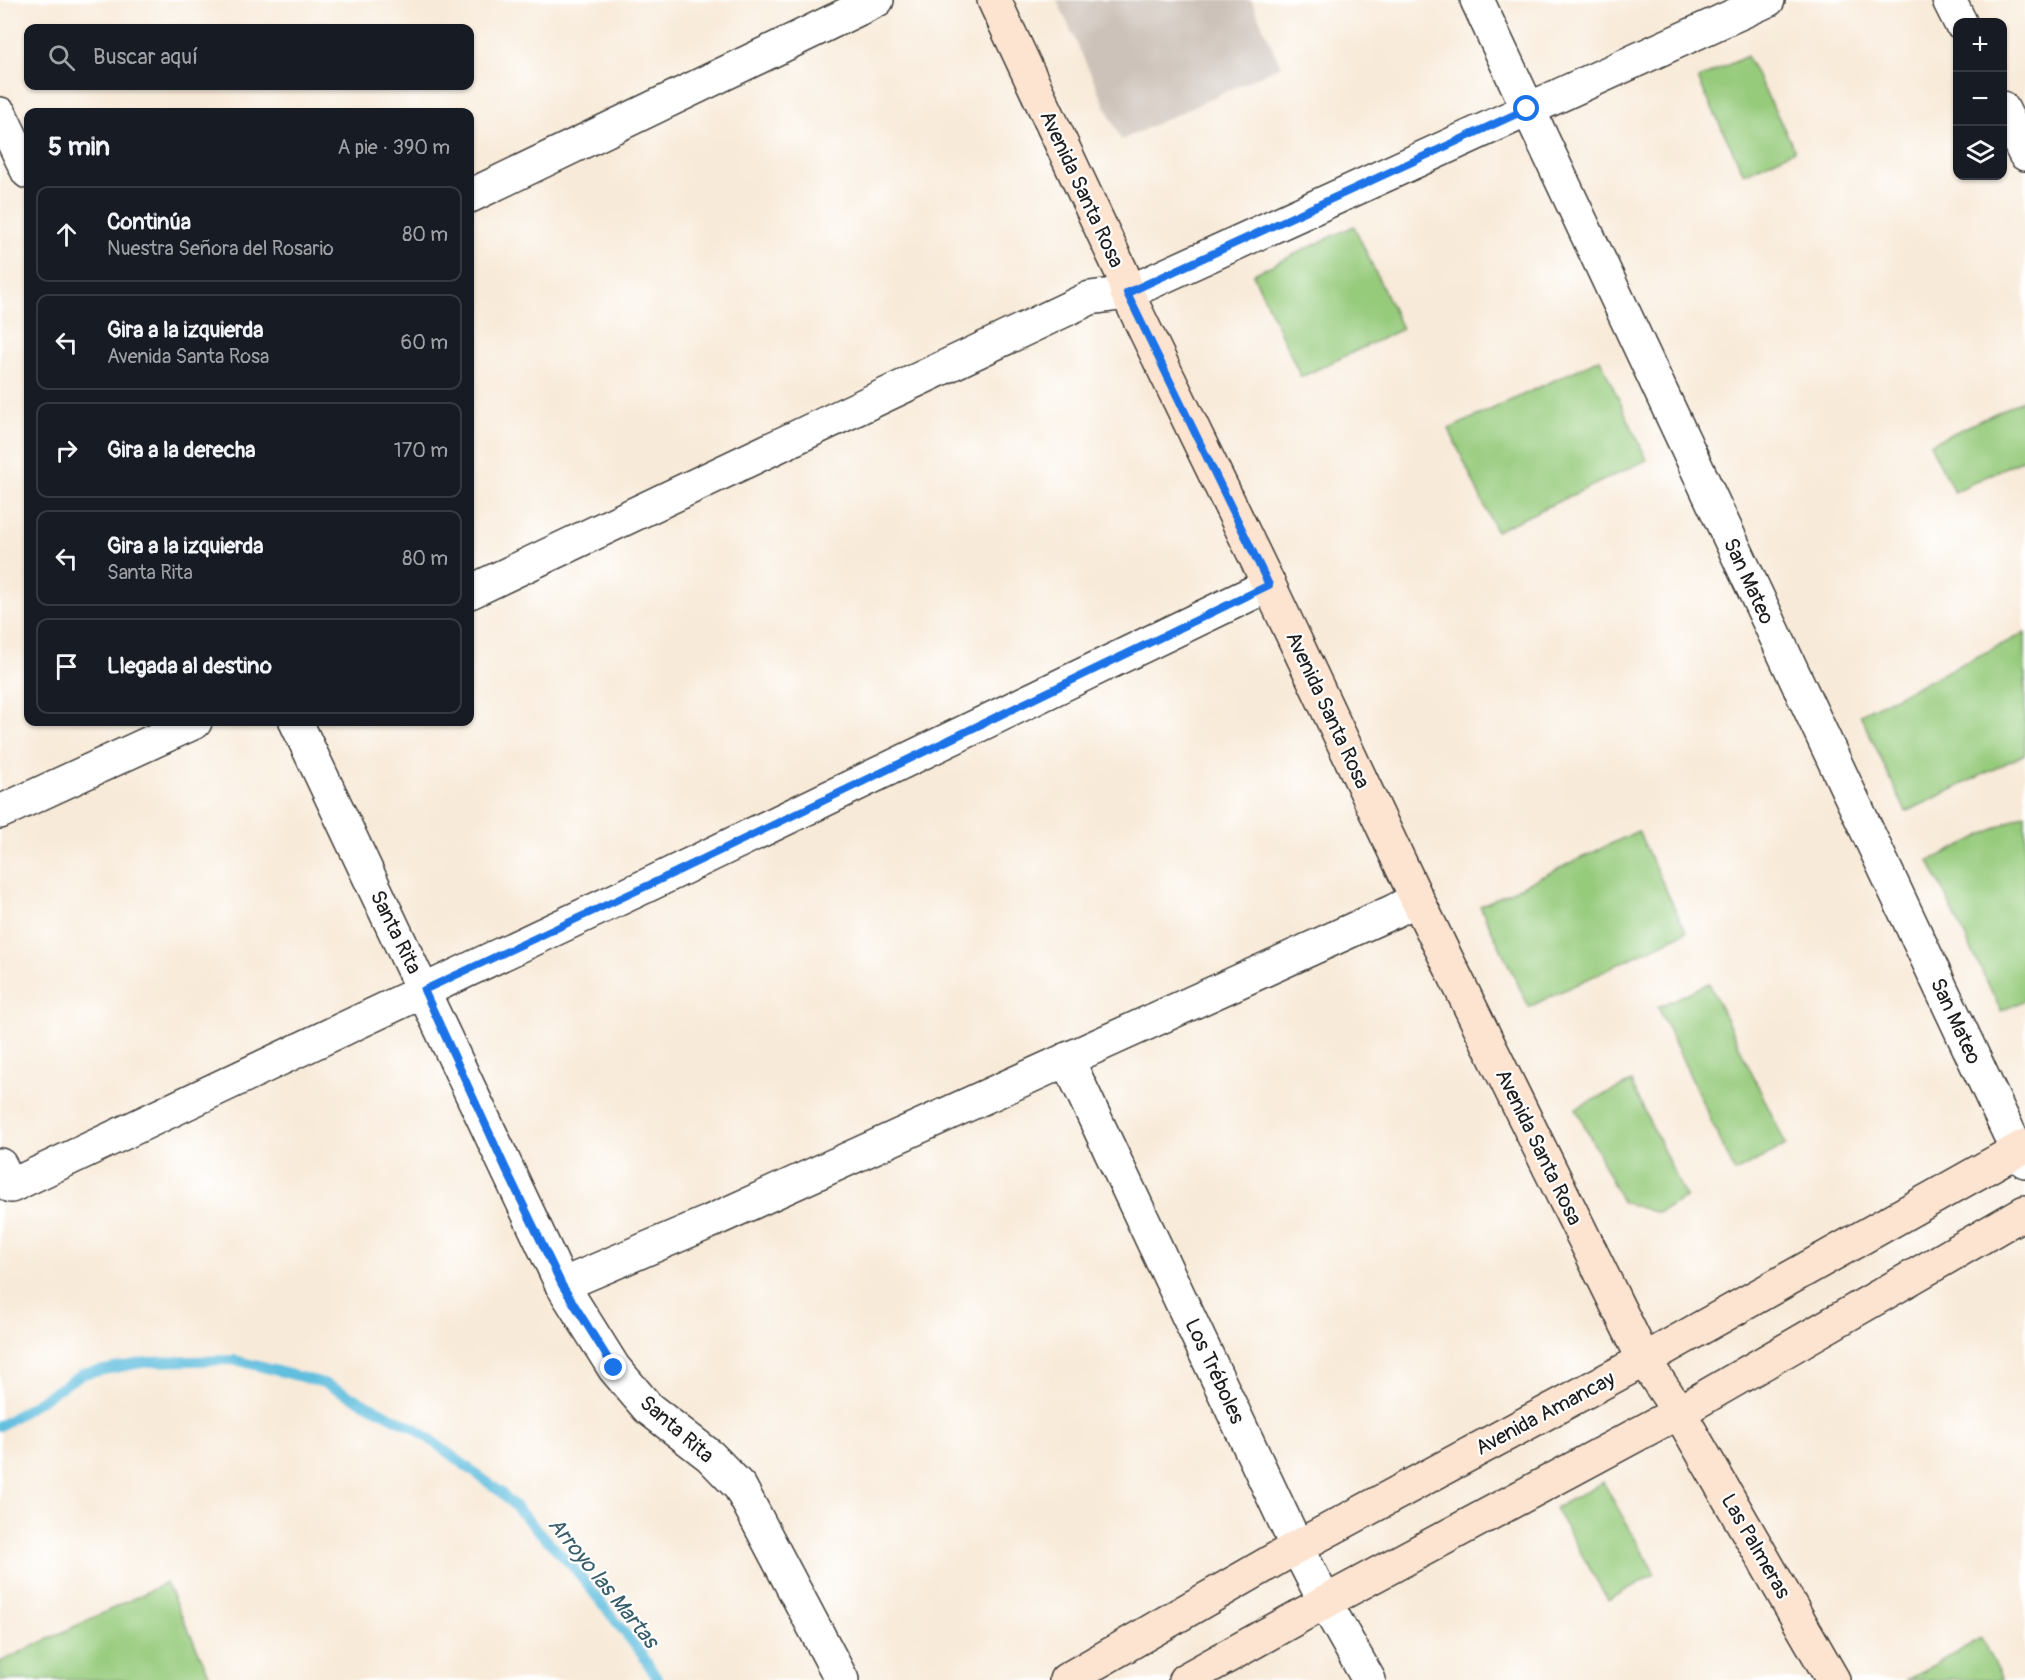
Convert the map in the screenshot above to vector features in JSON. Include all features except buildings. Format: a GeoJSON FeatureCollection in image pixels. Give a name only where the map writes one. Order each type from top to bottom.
{"type":"FeatureCollection","features":[{"type":"Feature","properties":{"kind":"street"},"geometry":{"type":"LineString","coordinates":[[474,194],[877,0]]}},
{"type":"Feature","properties":{"kind":"street","name":"Avenida Santa Rosa"},"geometry":{"type":"LineString","coordinates":[[994,0],[1122,273],[1127,293],[1269,585],[1417,899],[1644,1360],[1679,1412]]}},
{"type":"Feature","properties":{"kind":"street","name":"San Mateo"},"geometry":{"type":"LineString","coordinates":[[1477,0],[2022,1152]]}},
{"type":"Feature","properties":{"kind":"street"},"geometry":{"type":"LineString","coordinates":[[474,590],[1090,298],[1127,293],[1768,0]]}},
{"type":"Feature","properties":{"kind":"street"},"geometry":{"type":"LineString","coordinates":[[1949,0],[1958,18]]}},
{"type":"Feature","properties":{"kind":"street"},"geometry":{"type":"LineString","coordinates":[[0,114],[24,164]]}},
{"type":"Feature","properties":{"kind":"street"},"geometry":{"type":"LineString","coordinates":[[2007,118],[2025,154]]}},
{"type":"Feature","properties":{"kind":"street"},"geometry":{"type":"LineString","coordinates":[[5,1176],[424,990],[672,874],[1269,585]]}},
{"type":"Feature","properties":{"kind":"street"},"geometry":{"type":"LineString","coordinates":[[0,812],[186,726]]}},
{"type":"Feature","properties":{"kind":"street","name":"Santa Rita"},"geometry":{"type":"LineString","coordinates":[[298,726],[562,1285],[614,1368],[648,1408],[710,1456],[740,1487],[842,1680]]}},
{"type":"Feature","properties":{"kind":"street"},"geometry":{"type":"LineString","coordinates":[[562,1285],[707,1223],[1417,899]]}},
{"type":"Feature","properties":{"kind":"street","name":"Los Tréboles"},"geometry":{"type":"LineString","coordinates":[[1067,1059],[1297,1547],[1369,1680]]}},
{"type":"Feature","properties":{"kind":"street","name":"Avenida Amancay"},"geometry":{"type":"LineString","coordinates":[[1066,1680],[1297,1547],[1644,1360],[2022,1152]]}},
{"type":"Feature","properties":{"kind":"street"},"geometry":{"type":"LineString","coordinates":[[1185,1680],[1325,1602],[1679,1412],[2025,1212]]}},
{"type":"Feature","properties":{"kind":"street","name":"Las Palmeras"},"geometry":{"type":"LineString","coordinates":[[1679,1412],[1833,1680]]}},
{"type":"Feature","properties":{"kind":"shaded area"},"geometry":{"type":"Polygon","coordinates":[[[1057,0],[1251,0],[1281,66],[1121,140],[1057,0]]]}},
{"type":"Feature","properties":{"kind":"green space"},"geometry":{"type":"Polygon","coordinates":[[[1747,56],[1795,150],[1744,174],[1698,79],[1747,56]]]}},
{"type":"Feature","properties":{"kind":"green space"},"geometry":{"type":"Polygon","coordinates":[[[1354,226],[1402,329],[1301,377],[1253,274],[1354,226]]]}},
{"type":"Feature","properties":{"kind":"green space"},"geometry":{"type":"Polygon","coordinates":[[[1600,359],[1647,460],[1496,531],[1449,429],[1600,359]]]}},
{"type":"Feature","properties":{"kind":"green space"},"geometry":{"type":"Polygon","coordinates":[[[2025,399],[2025,458],[1954,492],[1930,444],[2025,399]]]}},
{"type":"Feature","properties":{"kind":"green space"},"geometry":{"type":"Polygon","coordinates":[[[2025,633],[2025,754],[1906,812],[1860,714],[2025,633]]]}},
{"type":"Feature","properties":{"kind":"green space"},"geometry":{"type":"Polygon","coordinates":[[[2025,814],[2025,1000],[2001,1011],[1929,861],[2025,814]]]}},
{"type":"Feature","properties":{"kind":"green space"},"geometry":{"type":"Polygon","coordinates":[[[1638,831],[1686,932],[1529,1007],[1480,906],[1638,831]]]}},
{"type":"Feature","properties":{"kind":"green space"},"geometry":{"type":"Polygon","coordinates":[[[1709,983],[1786,1145],[1735,1172],[1658,1007],[1709,983]]]}},
{"type":"Feature","properties":{"kind":"green space"},"geometry":{"type":"Polygon","coordinates":[[[1631,1082],[1686,1198],[1658,1213],[1622,1202],[1576,1108],[1631,1082]]]}},
{"type":"Feature","properties":{"kind":"green space"},"geometry":{"type":"Polygon","coordinates":[[[1603,1482],[1655,1574],[1608,1600],[1555,1508],[1603,1482]]]}},
{"type":"Feature","properties":{"kind":"green space"},"geometry":{"type":"Polygon","coordinates":[[[166,1583],[212,1680],[0,1680],[0,1662],[166,1583]]]}},
{"type":"Feature","properties":{"kind":"green space"},"geometry":{"type":"Polygon","coordinates":[[[1981,1638],[2002,1680],[1907,1680],[1981,1638]]]}},
{"type":"Feature","properties":{"kind":"waterway","name":"Arroyo las Martas"},"geometry":{"type":"LineString","coordinates":[[0,1426],[82,1374],[147,1362],[235,1360],[324,1383],[416,1429],[502,1493],[574,1568],[643,1656],[658,1680]]}},
{"type":"Feature","properties":{"kind":"route"},"geometry":{"type":"LineString","coordinates":[[614,1368],[562,1285],[424,990],[651,884],[1269,585],[1127,293],[1527,109]]}}]}
